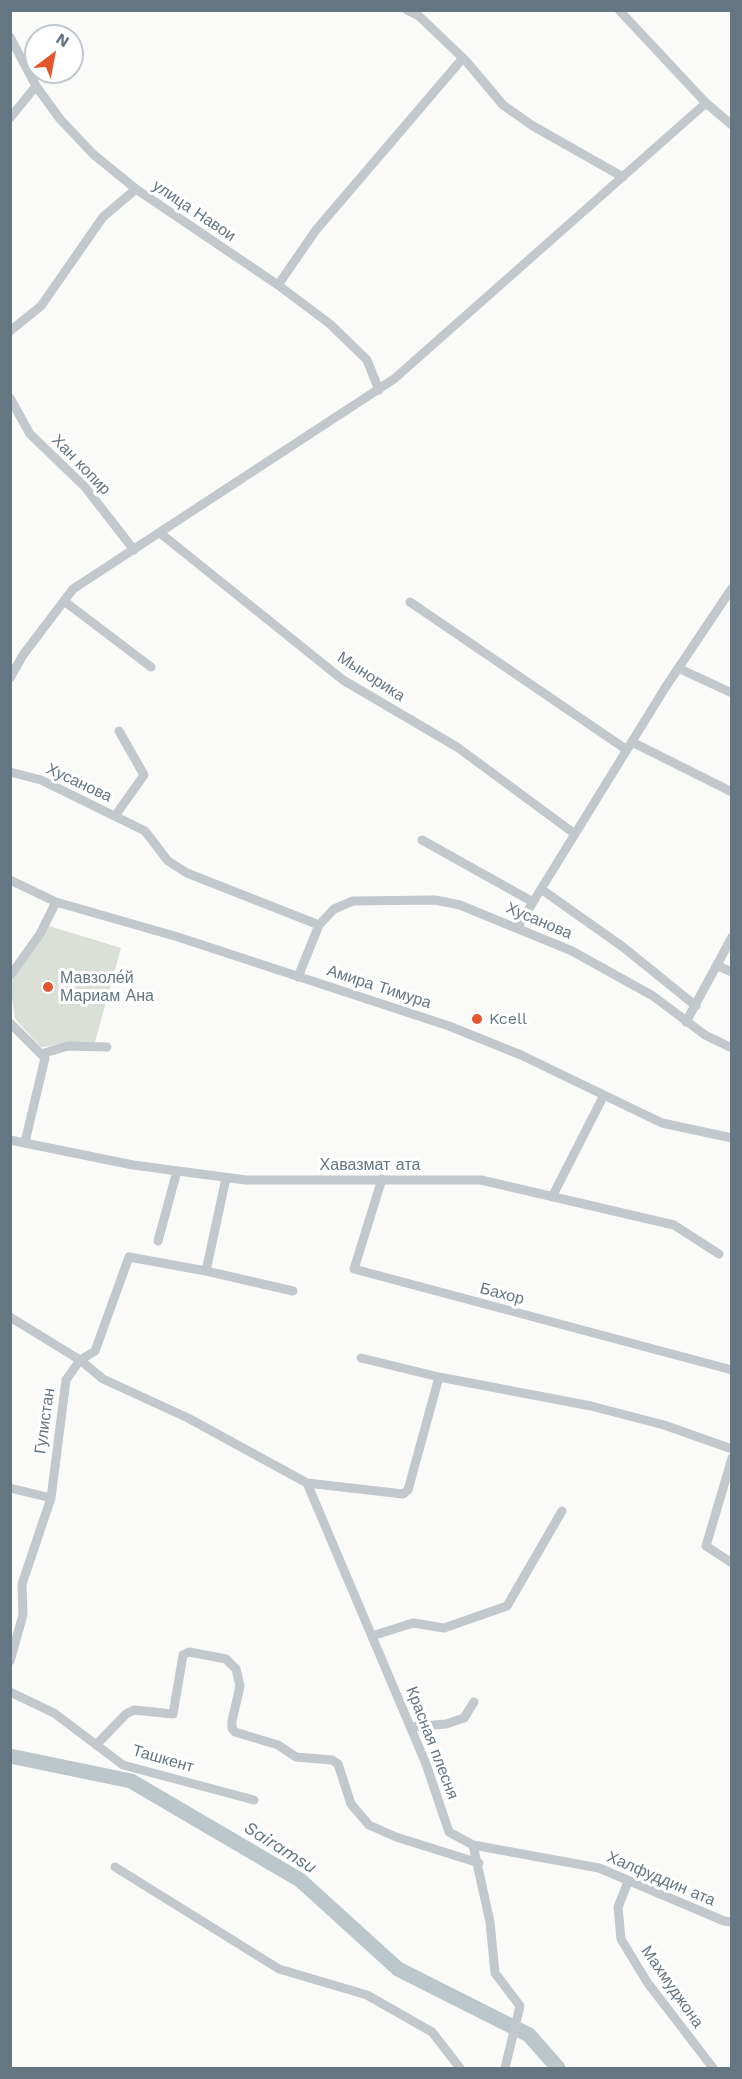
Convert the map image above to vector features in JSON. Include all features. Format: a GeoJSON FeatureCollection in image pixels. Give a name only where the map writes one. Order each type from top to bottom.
{"type":"FeatureCollection","features":[{"type":"Feature","properties":{"kind":"street"},"geometry":{"type":"LineString","coordinates":[[407,10],[419,16],[463,58],[503,105],[533,126],[623,177]]}},
{"type":"Feature","properties":{"kind":"street"},"geometry":{"type":"LineString","coordinates":[[619,10],[706,103],[732,124]]}},
{"type":"Feature","properties":{"kind":"street","name":"улица Навои"},"geometry":{"type":"LineString","coordinates":[[10,37],[36,86],[60,118],[93,154],[136,189],[278,285],[330,324],[367,360],[379,390]]}},
{"type":"Feature","properties":{"kind":"street"},"geometry":{"type":"LineString","coordinates":[[278,285],[316,230],[463,58]]}},
{"type":"Feature","properties":{"kind":"street"},"geometry":{"type":"LineString","coordinates":[[10,118],[36,86]]}},
{"type":"Feature","properties":{"kind":"street"},"geometry":{"type":"LineString","coordinates":[[10,678],[14,664],[73,589],[379,390],[706,103]]}},
{"type":"Feature","properties":{"kind":"street"},"geometry":{"type":"LineString","coordinates":[[10,331],[40,306],[103,217],[136,189]]}},
{"type":"Feature","properties":{"kind":"street","name":"Хан копир"},"geometry":{"type":"LineString","coordinates":[[10,398],[30,434],[85,487],[134,550]]}},
{"type":"Feature","properties":{"kind":"street","name":"Мынорика"},"geometry":{"type":"LineString","coordinates":[[160,533],[343,681],[457,747],[575,834]]}},
{"type":"Feature","properties":{"kind":"street"},"geometry":{"type":"LineString","coordinates":[[517,927],[678,668],[732,588]]}},
{"type":"Feature","properties":{"kind":"street"},"geometry":{"type":"LineString","coordinates":[[64,602],[150,667]]}},
{"type":"Feature","properties":{"kind":"street"},"geometry":{"type":"LineString","coordinates":[[410,602],[629,746],[732,792]]}},
{"type":"Feature","properties":{"kind":"street"},"geometry":{"type":"LineString","coordinates":[[678,668],[732,693]]}},
{"type":"Feature","properties":{"kind":"street"},"geometry":{"type":"LineString","coordinates":[[115,816],[144,775],[118,731]]}},
{"type":"Feature","properties":{"kind":"street","name":"Хусанова"},"geometry":{"type":"LineString","coordinates":[[10,772],[41,780],[145,831],[168,861],[187,873],[319,925]]}},
{"type":"Feature","properties":{"kind":"street"},"geometry":{"type":"LineString","coordinates":[[422,840],[533,902]]}},
{"type":"Feature","properties":{"kind":"street","name":"Амира Тимура"},"geometry":{"type":"LineString","coordinates":[[10,880],[56,902],[449,1026],[520,1055],[662,1123],[732,1138]]}},
{"type":"Feature","properties":{"kind":"street"},"geometry":{"type":"LineString","coordinates":[[541,889],[623,947],[696,1006]]}},
{"type":"Feature","properties":{"kind":"street","name":"Хусанова"},"geometry":{"type":"LineString","coordinates":[[298,977],[319,925],[334,909],[353,901],[409,898],[435,900],[460,905],[572,951],[653,996],[686,1022],[732,1048]]}},
{"type":"Feature","properties":{"kind":"street"},"geometry":{"type":"LineString","coordinates":[[10,976],[40,934],[56,902]]}},
{"type":"Feature","properties":{"kind":"street"},"geometry":{"type":"LineString","coordinates":[[686,1022],[732,937]]}},
{"type":"Feature","properties":{"kind":"street"},"geometry":{"type":"LineString","coordinates":[[718,966],[732,972]]}},
{"type":"Feature","properties":{"kind":"street"},"geometry":{"type":"LineString","coordinates":[[10,1023],[45,1058],[26,1142]]}},
{"type":"Feature","properties":{"kind":"street"},"geometry":{"type":"LineString","coordinates":[[41,1054],[68,1046],[107,1047]]}},
{"type":"Feature","properties":{"kind":"street"},"geometry":{"type":"LineString","coordinates":[[552,1197],[604,1095]]}},
{"type":"Feature","properties":{"kind":"street","name":"Хавазмат ата"},"geometry":{"type":"LineString","coordinates":[[10,1140],[133,1165],[246,1180],[481,1180],[674,1225],[719,1254]]}},
{"type":"Feature","properties":{"kind":"street"},"geometry":{"type":"LineString","coordinates":[[158,1241],[177,1171]]}},
{"type":"Feature","properties":{"kind":"street"},"geometry":{"type":"LineString","coordinates":[[206,1271],[226,1178]]}},
{"type":"Feature","properties":{"kind":"street","name":"Бахор"},"geometry":{"type":"LineString","coordinates":[[382,1179],[354,1269],[732,1370]]}},
{"type":"Feature","properties":{"kind":"street","name":"Гулистан"},"geometry":{"type":"LineString","coordinates":[[10,1660],[23,1615],[22,1584],[51,1498],[66,1380],[80,1360],[95,1351],[129,1257],[206,1271],[293,1291]]}},
{"type":"Feature","properties":{"kind":"street"},"geometry":{"type":"LineString","coordinates":[[10,1317],[80,1360],[103,1378],[188,1418],[307,1483],[403,1494],[408,1490],[439,1377]]}},
{"type":"Feature","properties":{"kind":"street"},"geometry":{"type":"LineString","coordinates":[[361,1358],[439,1377],[591,1406],[664,1425],[732,1449]]}},
{"type":"Feature","properties":{"kind":"street"},"geometry":{"type":"LineString","coordinates":[[732,1458],[706,1546],[732,1563]]}},
{"type":"Feature","properties":{"kind":"street","name":"Красная плесня"},"geometry":{"type":"LineString","coordinates":[[307,1483],[410,1727],[449,1832],[473,1845]]}},
{"type":"Feature","properties":{"kind":"street"},"geometry":{"type":"LineString","coordinates":[[10,1488],[51,1498]]}},
{"type":"Feature","properties":{"kind":"street"},"geometry":{"type":"LineString","coordinates":[[372,1636],[412,1623],[444,1628],[507,1606],[562,1511]]}},
{"type":"Feature","properties":{"kind":"street"},"geometry":{"type":"LineString","coordinates":[[96,1745],[126,1714],[134,1710],[173,1714],[183,1655],[189,1652],[226,1659],[236,1669],[240,1686],[232,1728],[235,1732],[278,1745],[296,1757],[332,1760],[338,1764],[351,1804],[369,1825],[396,1837],[479,1863]]}},
{"type":"Feature","properties":{"kind":"street","name":"Ташкент"},"geometry":{"type":"LineString","coordinates":[[10,1692],[54,1713],[123,1765],[254,1800]]}},
{"type":"Feature","properties":{"kind":"street"},"geometry":{"type":"LineString","coordinates":[[410,1727],[446,1724],[464,1718],[474,1702]]}},
{"type":"Feature","properties":{"kind":"street"},"geometry":{"type":"LineString","coordinates":[[473,1845],[479,1863],[490,1922],[495,1973],[520,2006],[505,2068]]}},
{"type":"Feature","properties":{"kind":"street","name":"Халфуддин ата"},"geometry":{"type":"LineString","coordinates":[[473,1845],[599,1868],[724,1921],[732,1922]]}},
{"type":"Feature","properties":{"kind":"street"},"geometry":{"type":"LineString","coordinates":[[115,1867],[279,1969],[367,1995],[432,2032],[460,2068]]}},
{"type":"Feature","properties":{"kind":"street","name":"Махмуджона"},"geometry":{"type":"LineString","coordinates":[[628,1882],[618,1907],[621,1939],[647,1982],[713,2068]]}},
{"type":"Feature","properties":{"kind":"shaded area"},"geometry":{"type":"Polygon","coordinates":[[[49,926],[121,948],[95,1042],[41,1047],[15,1019],[10,984],[49,926]]]}},
{"type":"Feature","properties":{"kind":"waterway","name":"Sairamsu"},"geometry":{"type":"LineString","coordinates":[[10,1756],[131,1781],[300,1880],[398,1969],[529,2035],[558,2068]]}},
{"type":"Feature","properties":{"kind":"place","name":"Мавзоле́й Мариам Ана"},"geometry":{"type":"Point","coordinates":[48,987]}},
{"type":"Feature","properties":{"kind":"place","name":"Kcell"},"geometry":{"type":"Point","coordinates":[477,1019]}}]}
